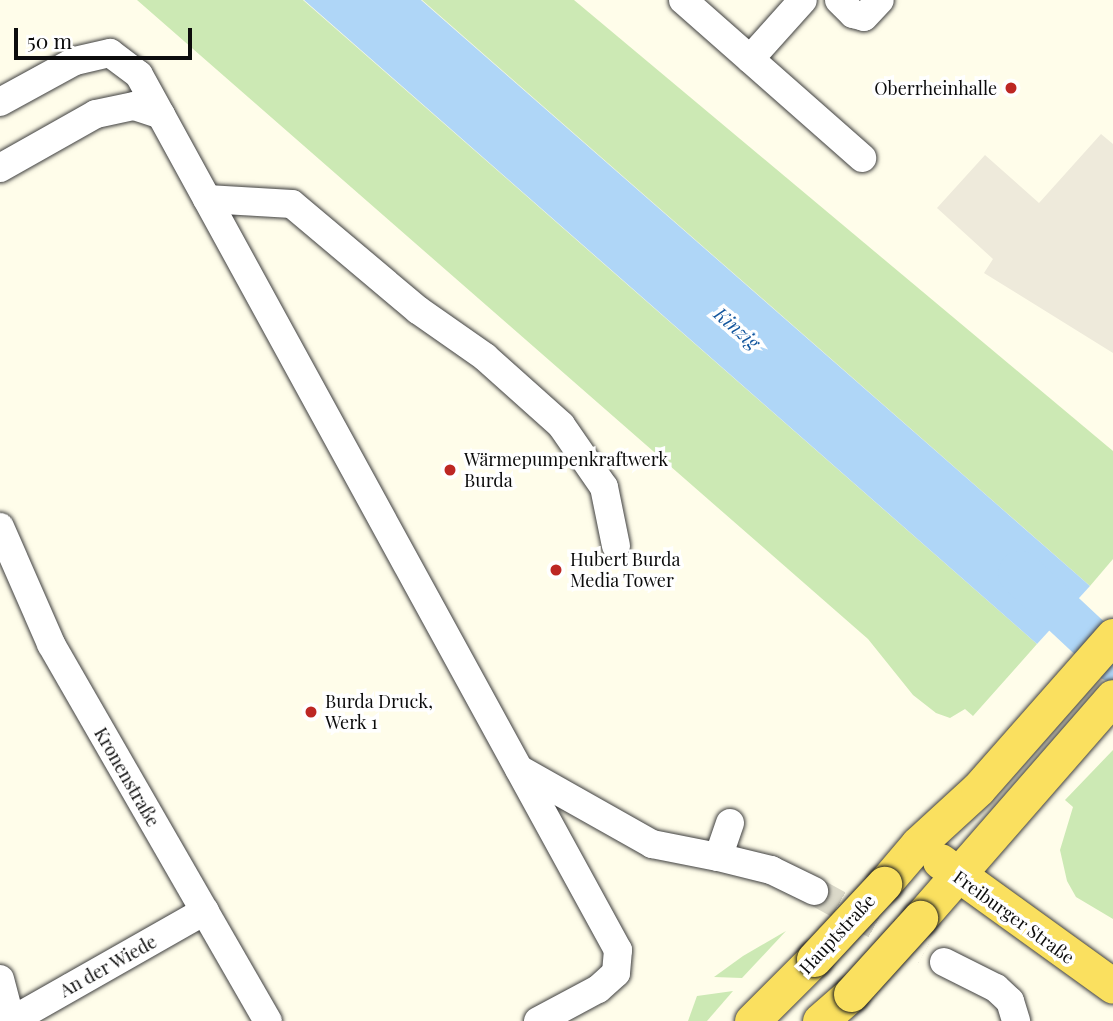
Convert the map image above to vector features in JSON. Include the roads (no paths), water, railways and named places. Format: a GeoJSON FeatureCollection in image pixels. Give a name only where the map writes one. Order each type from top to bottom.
{"type":"FeatureCollection","features":[{"type":"Feature","properties":{"kind":"main road","name":"Hauptstraße"},"geometry":{"type":"LineString","coordinates":[[752,1021],[814,959],[918,844],[1008,756],[1113,636]]}},
{"type":"Feature","properties":{"kind":"main road"},"geometry":{"type":"LineString","coordinates":[[820,1021],[851,994],[959,877],[1113,697]]}},
{"type":"Feature","properties":{"kind":"main road","name":"Freiburger Straße"},"geometry":{"type":"LineString","coordinates":[[918,844],[959,877],[1113,986]]}},
{"type":"Feature","properties":{"kind":"street"},"geometry":{"type":"LineString","coordinates":[[683,0],[862,158]]}},
{"type":"Feature","properties":{"kind":"street"},"geometry":{"type":"LineString","coordinates":[[750,59],[803,0]]}},
{"type":"Feature","properties":{"kind":"street"},"geometry":{"type":"LineString","coordinates":[[839,0],[853,14],[864,17],[880,0]]}},
{"type":"Feature","properties":{"kind":"street"},"geometry":{"type":"LineString","coordinates":[[0,103],[75,61],[110,53],[139,75],[618,950],[616,973],[598,989],[537,1021]]}},
{"type":"Feature","properties":{"kind":"street"},"geometry":{"type":"LineString","coordinates":[[0,168],[96,114],[134,106],[161,115]]}},
{"type":"Feature","properties":{"kind":"street"},"geometry":{"type":"LineString","coordinates":[[207,199],[292,204],[418,310],[485,357],[561,425],[604,487],[616,546]]}},
{"type":"Feature","properties":{"kind":"street","name":"Kronenstraße"},"geometry":{"type":"LineString","coordinates":[[0,527],[51,644],[268,1021]]}},
{"type":"Feature","properties":{"kind":"street"},"geometry":{"type":"LineString","coordinates":[[519,769],[652,844],[771,870],[814,891]]}},
{"type":"Feature","properties":{"kind":"street"},"geometry":{"type":"LineString","coordinates":[[718,857],[730,823]]}},
{"type":"Feature","properties":{"kind":"street","name":"An der Wiede"},"geometry":{"type":"LineString","coordinates":[[11,1021],[205,911]]}},
{"type":"Feature","properties":{"kind":"street"},"geometry":{"type":"LineString","coordinates":[[944,962],[996,988],[1010,1001],[1016,1021]]}},
{"type":"Feature","properties":{"kind":"street"},"geometry":{"type":"LineString","coordinates":[[0,979],[11,1021]]}},
{"type":"Feature","properties":{"kind":"water"},"geometry":{"type":"Polygon","coordinates":[[[304,0],[421,0],[1090,586],[1037,644],[304,0]]]}},
{"type":"Feature","properties":{"kind":"waterway","name":"Kinzig"},"geometry":{"type":"LineString","coordinates":[[1020,573],[1113,660]]}},
{"type":"Feature","properties":{"kind":"tunnel"},"geometry":{"type":"LineString","coordinates":[[814,891],[924,952]]}},
{"type":"Feature","properties":{"kind":"place","name":"Oberrheinhalle"},"geometry":{"type":"Point","coordinates":[1011,88]}},
{"type":"Feature","properties":{"kind":"place","name":"Wärmepumpenkraftwerk Burda"},"geometry":{"type":"Point","coordinates":[450,470]}},
{"type":"Feature","properties":{"kind":"place","name":"Hubert Burda Media Tower"},"geometry":{"type":"Point","coordinates":[556,570]}},
{"type":"Feature","properties":{"kind":"place","name":"Burda Druck, Werk 1"},"geometry":{"type":"Point","coordinates":[311,712]}}]}
